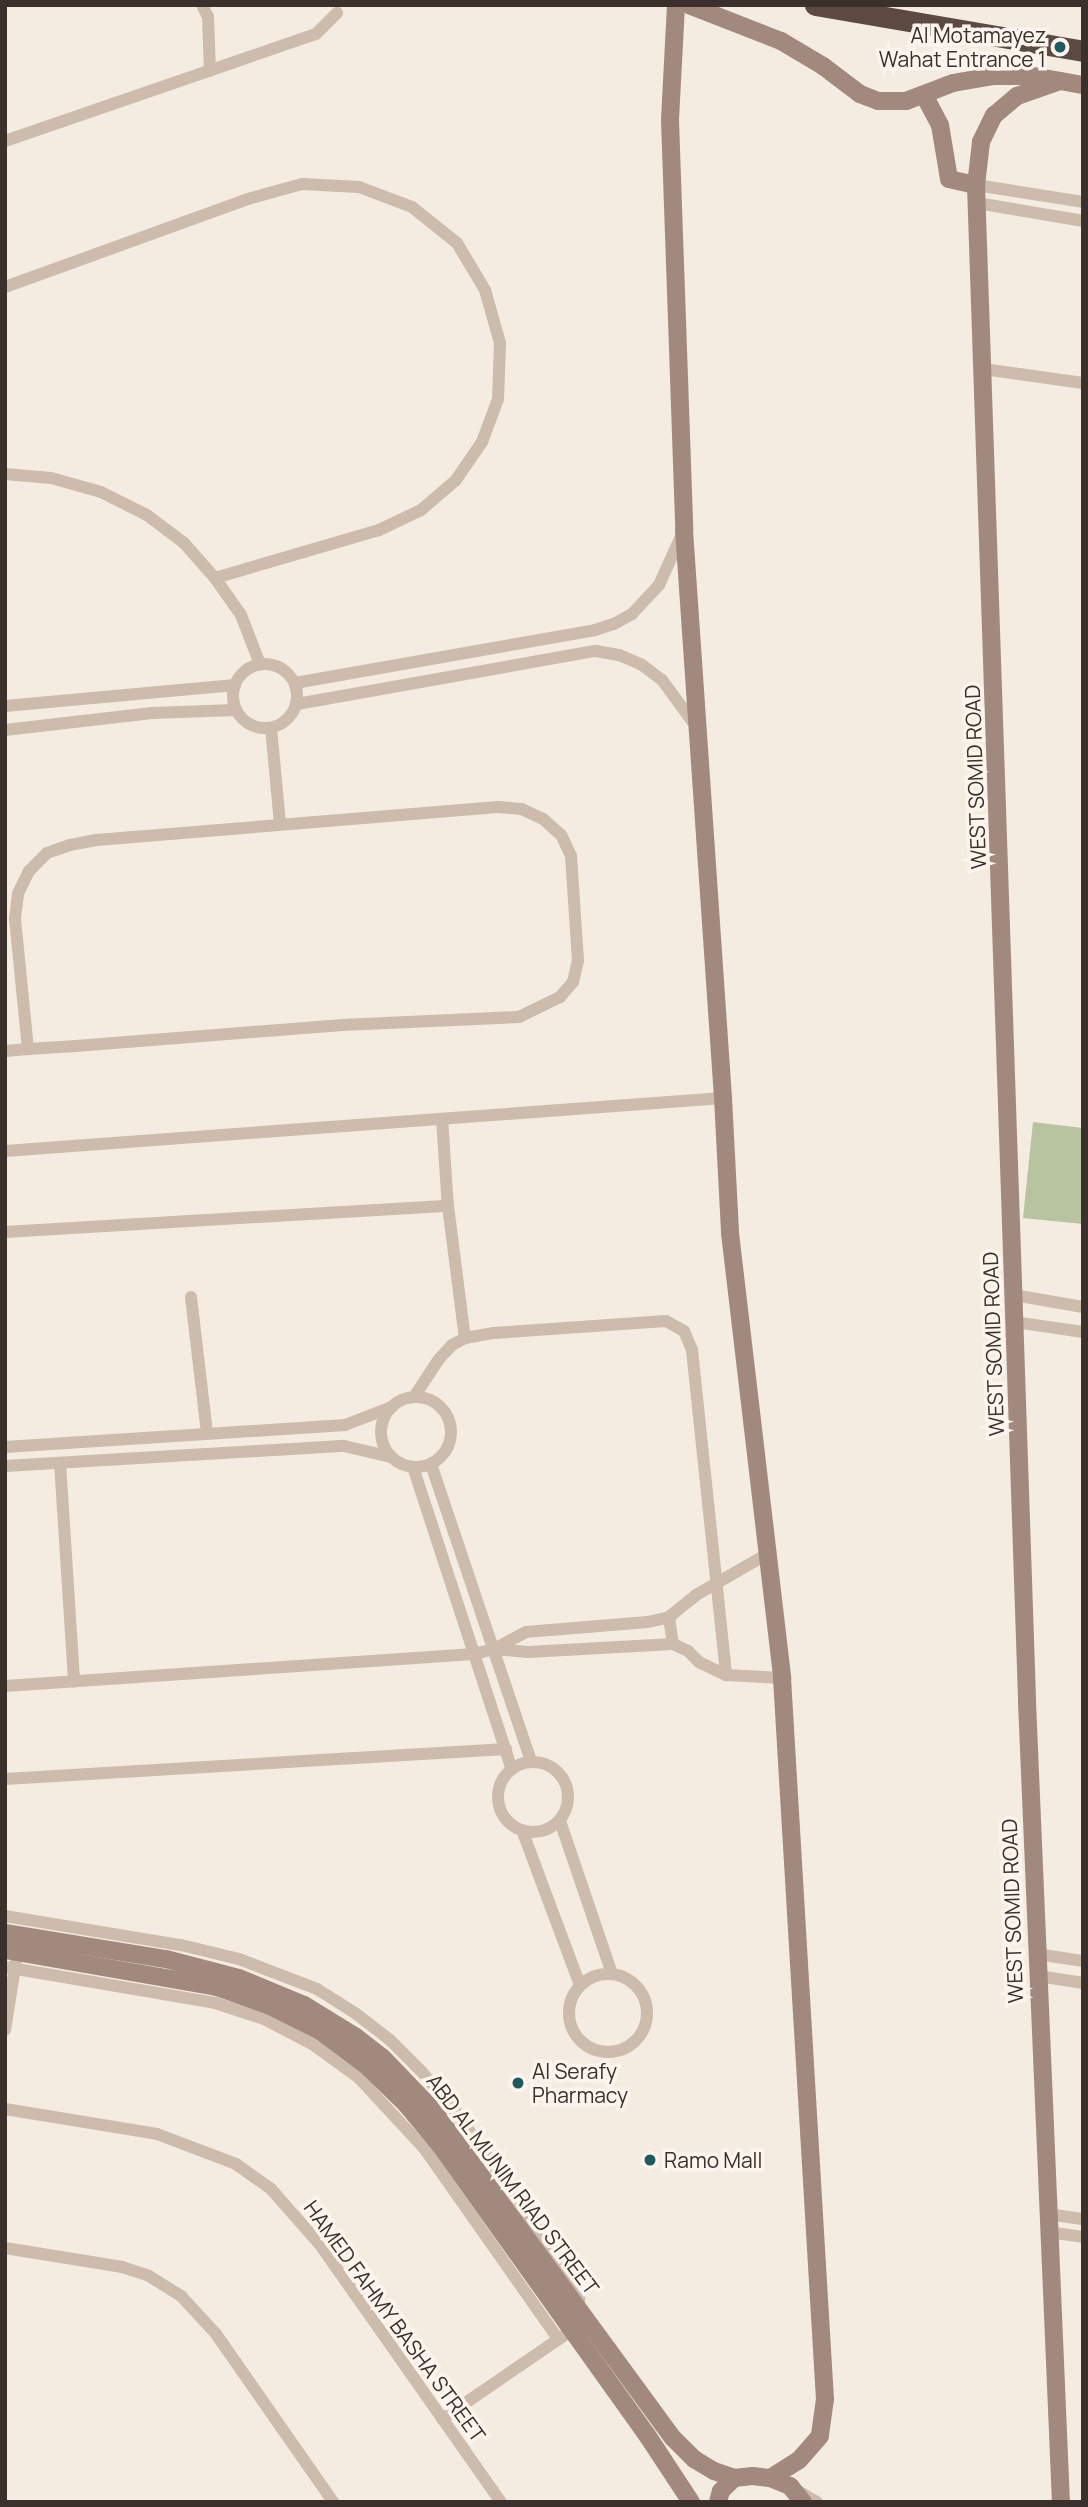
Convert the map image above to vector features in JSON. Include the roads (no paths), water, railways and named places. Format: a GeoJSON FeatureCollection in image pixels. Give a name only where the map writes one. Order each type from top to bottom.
{"type":"FeatureCollection","features":[{"type":"Feature","properties":{"kind":"highway"},"geometry":{"type":"LineString","coordinates":[[815,5],[1083,51]]}},
{"type":"Feature","properties":{"kind":"street"},"geometry":{"type":"LineString","coordinates":[[202,5],[208,17],[210,71]]}},
{"type":"Feature","properties":{"kind":"street"},"geometry":{"type":"LineString","coordinates":[[676,5],[670,120],[684,530],[733,1271],[782,1678],[825,2399],[820,2436],[799,2460],[770,2478]]}},
{"type":"Feature","properties":{"kind":"street"},"geometry":{"type":"LineString","coordinates":[[689,5],[741,23],[788,44],[868,99],[897,103],[953,83],[992,76],[1033,76],[1083,85]]}},
{"type":"Feature","properties":{"kind":"street"},"geometry":{"type":"LineString","coordinates":[[5,141],[316,34],[328,25],[337,13]]}},
{"type":"Feature","properties":{"kind":"street","name":"WEST SOMID ROAD"},"geometry":{"type":"LineString","coordinates":[[1060,81],[1017,96],[993,115],[981,142],[976,185],[1037,1954],[1061,2502]]}},
{"type":"Feature","properties":{"kind":"street"},"geometry":{"type":"LineString","coordinates":[[925,94],[940,125],[949,178],[976,185],[1083,202]]}},
{"type":"Feature","properties":{"kind":"street"},"geometry":{"type":"LineString","coordinates":[[5,287],[248,199],[302,184],[359,187],[412,207],[457,243],[485,290],[500,344],[498,399],[482,442],[456,480],[421,510],[379,530],[215,578]]}},
{"type":"Feature","properties":{"kind":"street"},"geometry":{"type":"LineString","coordinates":[[977,203],[1083,221]]}},
{"type":"Feature","properties":{"kind":"street"},"geometry":{"type":"LineString","coordinates":[[983,369],[1083,383]]}},
{"type":"Feature","properties":{"kind":"street"},"geometry":{"type":"LineString","coordinates":[[5,474],[51,478],[101,492],[147,515],[184,543],[215,578],[241,615],[260,664]]}},
{"type":"Feature","properties":{"kind":"street"},"geometry":{"type":"LineString","coordinates":[[295,683],[596,630],[614,624],[647,601],[659,585],[684,530]]}},
{"type":"Feature","properties":{"kind":"street"},"geometry":{"type":"LineString","coordinates":[[297,704],[596,651],[620,655],[642,665],[662,680],[698,729]]}},
{"type":"Feature","properties":{"kind":"street"},"geometry":{"type":"LineString","coordinates":[[260,664],[277,666],[295,683],[297,704],[285,722],[271,728],[251,725],[236,710],[235,685],[245,671],[260,664]]}},
{"type":"Feature","properties":{"kind":"street"},"geometry":{"type":"LineString","coordinates":[[5,706],[235,685]]}},
{"type":"Feature","properties":{"kind":"street"},"geometry":{"type":"LineString","coordinates":[[5,730],[152,713],[236,710]]}},
{"type":"Feature","properties":{"kind":"street"},"geometry":{"type":"LineString","coordinates":[[271,728],[280,824]]}},
{"type":"Feature","properties":{"kind":"street"},"geometry":{"type":"LineString","coordinates":[[5,1051],[342,1025],[519,1017],[560,997],[573,982],[578,961],[571,856],[561,835],[543,818],[522,809],[498,807],[96,840],[47,853],[29,871],[18,894],[15,919],[28,1049]]}},
{"type":"Feature","properties":{"kind":"street"},"geometry":{"type":"LineString","coordinates":[[5,1151],[723,1098]]}},
{"type":"Feature","properties":{"kind":"street"},"geometry":{"type":"LineString","coordinates":[[442,1119],[448,1206],[465,1338]]}},
{"type":"Feature","properties":{"kind":"street"},"geometry":{"type":"LineString","coordinates":[[5,1232],[448,1206]]}},
{"type":"Feature","properties":{"kind":"street"},"geometry":{"type":"LineString","coordinates":[[1014,1295],[1083,1307]]}},
{"type":"Feature","properties":{"kind":"street"},"geometry":{"type":"LineString","coordinates":[[191,1297],[206,1434]]}},
{"type":"Feature","properties":{"kind":"street"},"geometry":{"type":"LineString","coordinates":[[5,1447],[345,1425],[414,1397],[439,1359],[452,1345],[465,1338],[494,1333],[666,1321],[684,1331],[692,1350],[726,1675]]}},
{"type":"Feature","properties":{"kind":"street"},"geometry":{"type":"LineString","coordinates":[[1014,1322],[1083,1332]]}},
{"type":"Feature","properties":{"kind":"street"},"geometry":{"type":"LineString","coordinates":[[5,1466],[344,1446],[391,1457],[413,1467],[432,1464],[449,1443],[450,1424],[440,1407],[433,1402],[414,1397]]}},
{"type":"Feature","properties":{"kind":"street"},"geometry":{"type":"LineString","coordinates":[[391,1407],[384,1418],[381,1431],[383,1445],[391,1457]]}},
{"type":"Feature","properties":{"kind":"street"},"geometry":{"type":"LineString","coordinates":[[61,1463],[74,1682]]}},
{"type":"Feature","properties":{"kind":"street"},"geometry":{"type":"LineString","coordinates":[[432,1464],[531,1762]]}},
{"type":"Feature","properties":{"kind":"street"},"geometry":{"type":"LineString","coordinates":[[413,1467],[512,1769]]}},
{"type":"Feature","properties":{"kind":"street"},"geometry":{"type":"LineString","coordinates":[[5,1686],[474,1654],[494,1649],[526,1632],[648,1622],[669,1617],[716,1583],[769,1553]]}},
{"type":"Feature","properties":{"kind":"street"},"geometry":{"type":"LineString","coordinates":[[669,1617],[673,1644]]}},
{"type":"Feature","properties":{"kind":"street"},"geometry":{"type":"LineString","coordinates":[[494,1649],[528,1652],[673,1644],[688,1651],[699,1662],[726,1675],[782,1678]]}},
{"type":"Feature","properties":{"kind":"street"},"geometry":{"type":"LineString","coordinates":[[5,1779],[506,1749]]}},
{"type":"Feature","properties":{"kind":"street"},"geometry":{"type":"LineString","coordinates":[[531,1762],[554,1768],[567,1787],[566,1811],[559,1821],[542,1831],[522,1830],[505,1818],[498,1797],[505,1777],[512,1769],[531,1762]]}},
{"type":"Feature","properties":{"kind":"street"},"geometry":{"type":"LineString","coordinates":[[559,1821],[612,1974]]}},
{"type":"Feature","properties":{"kind":"street"},"geometry":{"type":"LineString","coordinates":[[522,1830],[580,1985]]}},
{"type":"Feature","properties":{"kind":"street"},"geometry":{"type":"LineString","coordinates":[[5,1916],[13,1946],[5,2030]]}},
{"type":"Feature","properties":{"kind":"street","name":"ABD AL MUNIM RIAD STREET"},"geometry":{"type":"LineString","coordinates":[[13,1946],[217,1987],[270,2006],[320,2031],[366,2065],[406,2104],[434,2149],[564,2335],[647,2435],[691,2502]]}},
{"type":"Feature","properties":{"kind":"street","name":"ABD AL MUNIM RIAD STREET"},"geometry":{"type":"LineString","coordinates":[[13,1946],[207,1969],[275,1990],[328,2018],[382,2057],[432,2109],[539,2243],[582,2314],[673,2438],[694,2459],[714,2471],[734,2478]]}},
{"type":"Feature","properties":{"kind":"street"},"geometry":{"type":"LineString","coordinates":[[1037,1954],[1083,1961]]}},
{"type":"Feature","properties":{"kind":"street"},"geometry":{"type":"LineString","coordinates":[[612,1974],[634,1984],[646,2006],[643,2030],[626,2047],[603,2051],[591,2048],[573,2031],[569,2007],[580,1985],[590,1978],[612,1974]]}},
{"type":"Feature","properties":{"kind":"street"},"geometry":{"type":"LineString","coordinates":[[1038,1976],[1083,1983]]}},
{"type":"Feature","properties":{"kind":"street","name":"HAMED FAHMY BASHA STREET"},"geometry":{"type":"LineString","coordinates":[[5,2109],[157,2134],[187,2143],[243,2169],[271,2189],[305,2225],[500,2502]]}},
{"type":"Feature","properties":{"kind":"street"},"geometry":{"type":"LineString","coordinates":[[1047,2223],[1083,2219]]}},
{"type":"Feature","properties":{"kind":"street"},"geometry":{"type":"LineString","coordinates":[[1047,2223],[1083,2237]]}},
{"type":"Feature","properties":{"kind":"street"},"geometry":{"type":"LineString","coordinates":[[5,2248],[122,2267],[149,2276],[182,2297],[216,2334],[333,2502]]}},
{"type":"Feature","properties":{"kind":"street"},"geometry":{"type":"LineString","coordinates":[[442,2419],[564,2335],[582,2314]]}},
{"type":"Feature","properties":{"kind":"street"},"geometry":{"type":"LineString","coordinates":[[718,2502],[721,2491],[734,2478],[770,2478],[817,2502]]}},
{"type":"Feature","properties":{"kind":"street"},"geometry":{"type":"LineString","coordinates":[[790,2486],[803,2502]]}},
{"type":"Feature","properties":{"kind":"place","name":"Al Motamayez Wahat Entrance 1"},"geometry":{"type":"Point","coordinates":[1060,47]}},
{"type":"Feature","properties":{"kind":"place","name":"Al Serafy Pharmacy"},"geometry":{"type":"Point","coordinates":[518,2083]}},
{"type":"Feature","properties":{"kind":"place","name":"Ramo Mall"},"geometry":{"type":"Point","coordinates":[650,2160]}}]}
